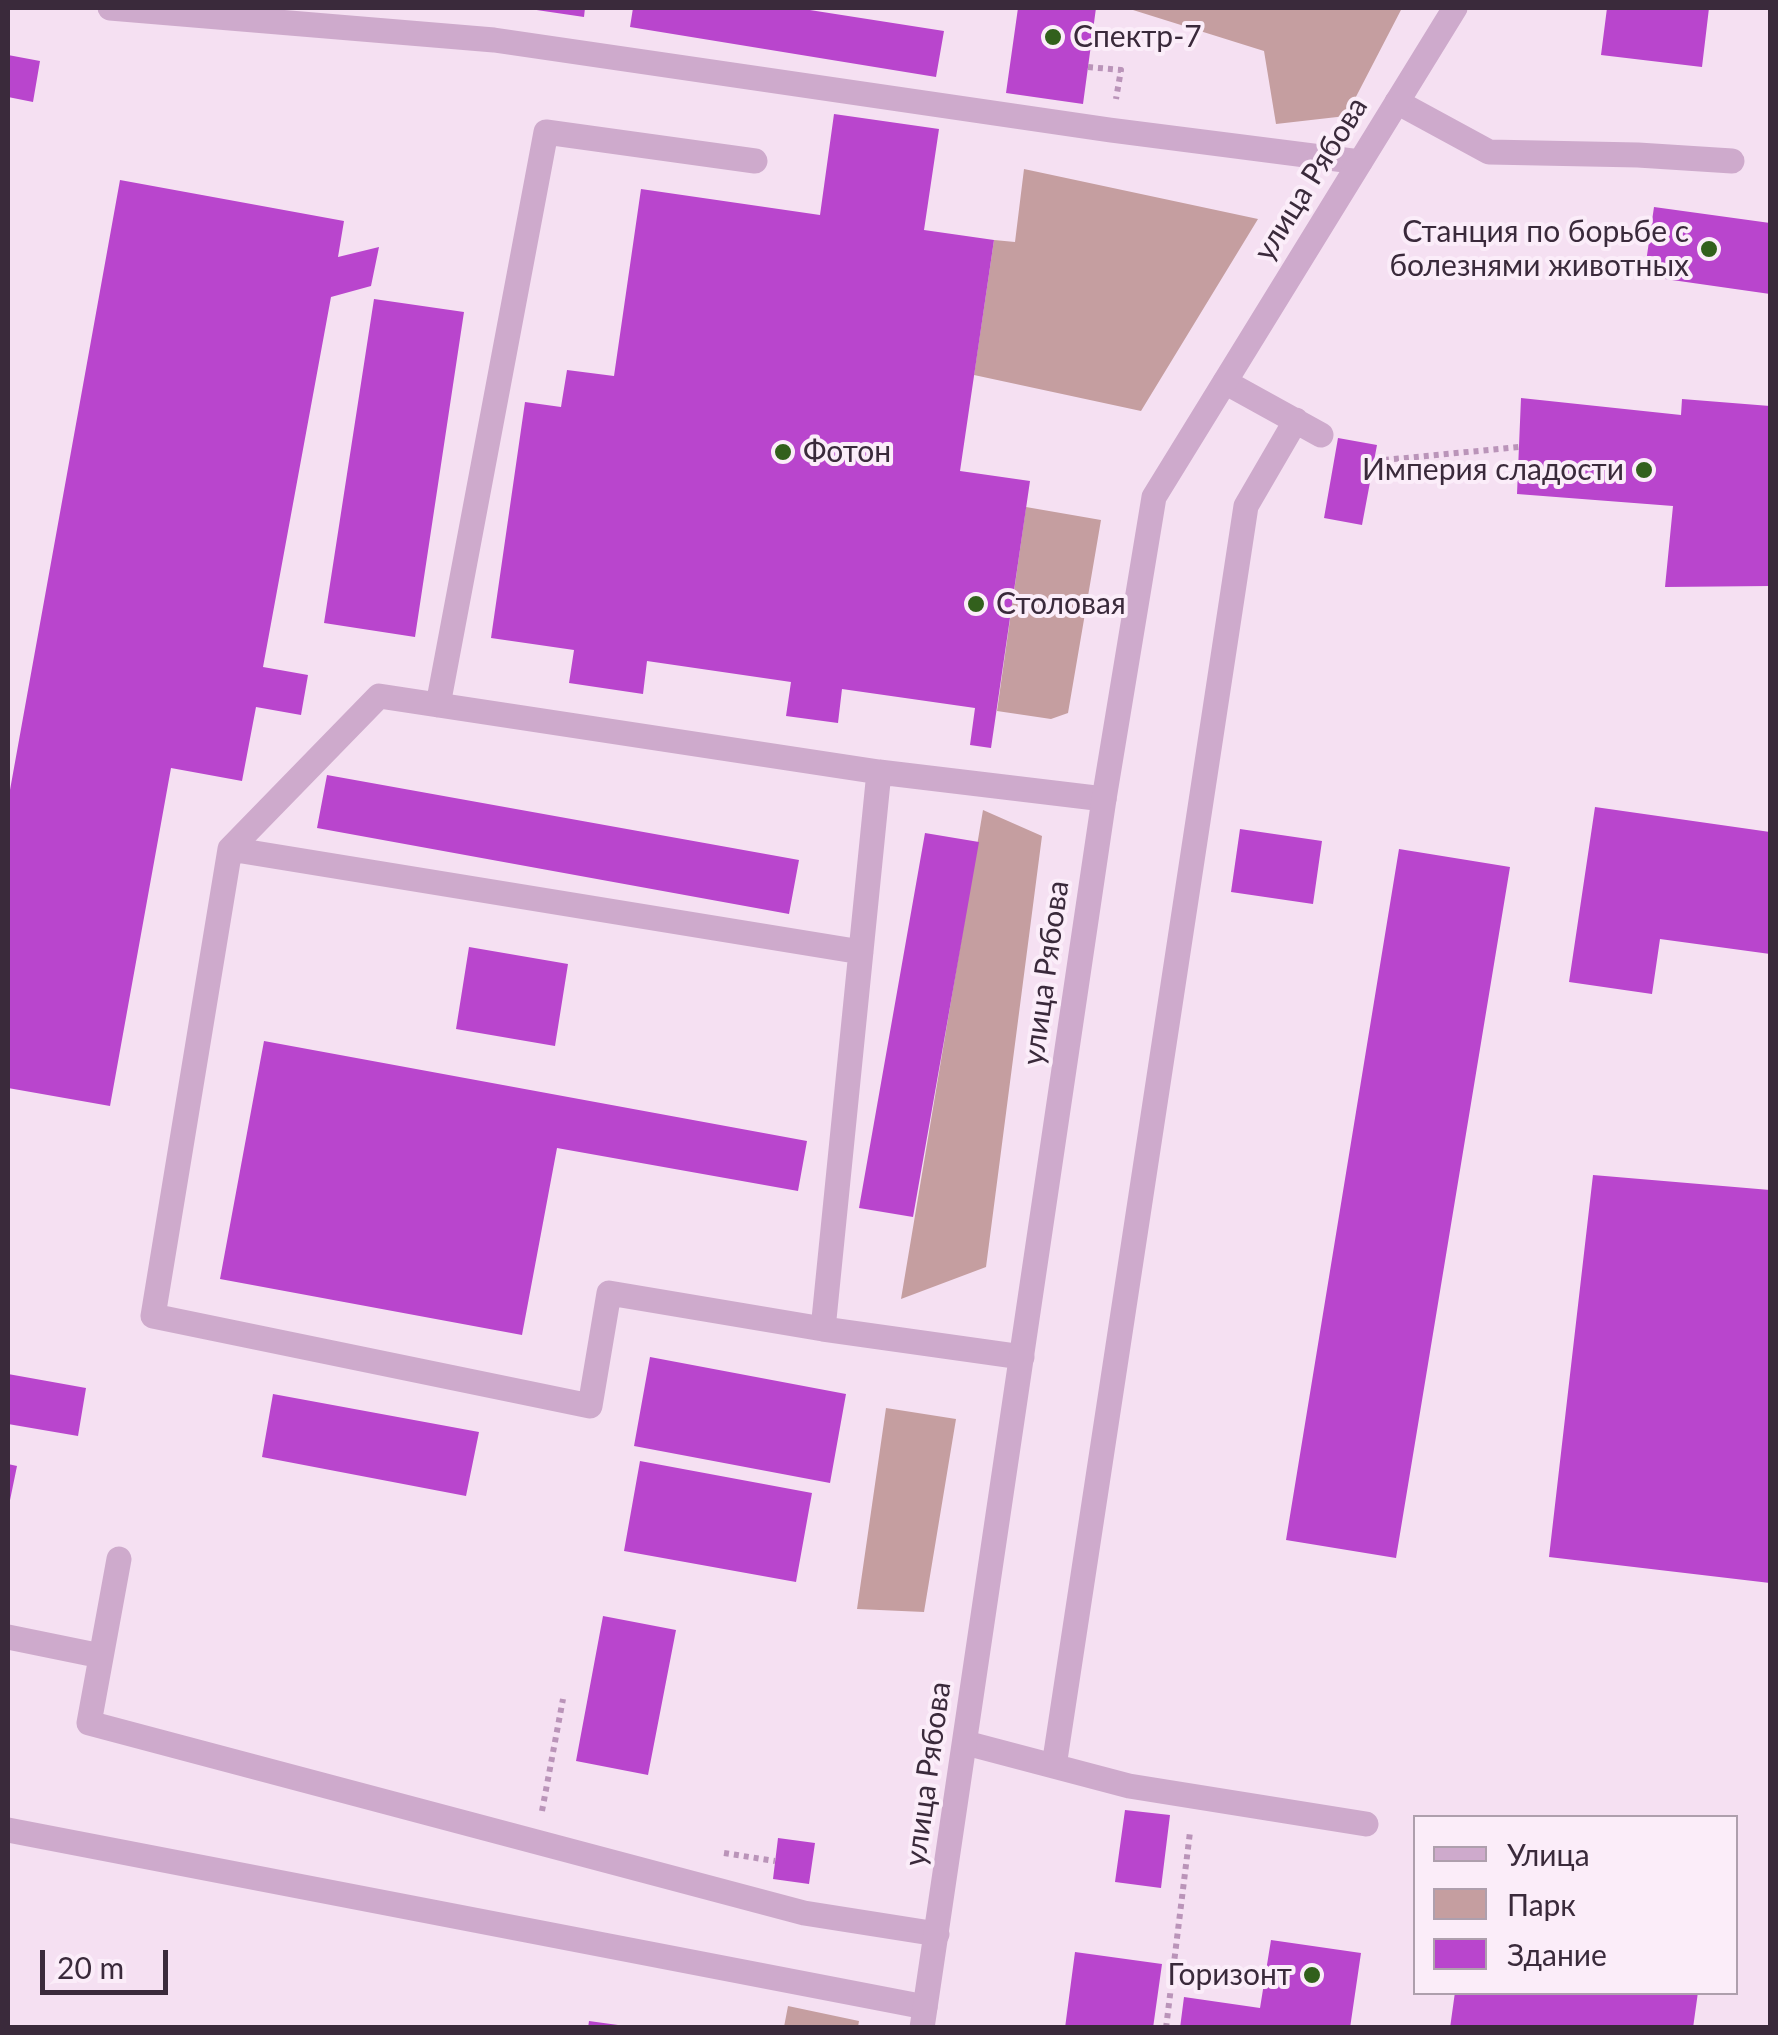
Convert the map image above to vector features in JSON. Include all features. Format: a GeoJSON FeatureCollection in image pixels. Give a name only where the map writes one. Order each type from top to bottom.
{"type":"FeatureCollection","features":[{"type":"Feature","properties":{"kind":"street"},"geometry":{"type":"LineString","coordinates":[[110,8],[494,40],[1110,130],[1360,162]]}},
{"type":"Feature","properties":{"kind":"street","name":"улица Рябова"},"geometry":{"type":"LineString","coordinates":[[924,2017],[1104,799],[1154,497],[1455,8]]}},
{"type":"Feature","properties":{"kind":"street"},"geometry":{"type":"LineString","coordinates":[[1397,102],[1489,152],[1638,155],[1732,162]]}},
{"type":"Feature","properties":{"kind":"street"},"geometry":{"type":"LineString","coordinates":[[438,705],[546,132],[756,161]]}},
{"type":"Feature","properties":{"kind":"street"},"geometry":{"type":"LineString","coordinates":[[1226,382],[1322,435]]}},
{"type":"Feature","properties":{"kind":"street"},"geometry":{"type":"LineString","coordinates":[[1054,1766],[1246,506],[1296,420]]}},
{"type":"Feature","properties":{"kind":"street"},"geometry":{"type":"LineString","coordinates":[[1022,1356],[823,1329],[610,1293],[590,1406],[153,1316],[230,849],[379,696],[879,772],[1104,799]]}},
{"type":"Feature","properties":{"kind":"street"},"geometry":{"type":"LineString","coordinates":[[823,1329],[879,772]]}},
{"type":"Feature","properties":{"kind":"street"},"geometry":{"type":"LineString","coordinates":[[230,849],[861,952]]}},
{"type":"Feature","properties":{"kind":"street"},"geometry":{"type":"LineString","coordinates":[[120,1559],[89,1723],[804,1912],[937,1934]]}},
{"type":"Feature","properties":{"kind":"street"},"geometry":{"type":"LineString","coordinates":[[8,1637],[101,1656]]}},
{"type":"Feature","properties":{"kind":"street"},"geometry":{"type":"LineString","coordinates":[[966,1743],[1128,1786],[1366,1824]]}},
{"type":"Feature","properties":{"kind":"street"},"geometry":{"type":"LineString","coordinates":[[8,1830],[924,2017]]}},
{"type":"Feature","properties":{"kind":"path"},"geometry":{"type":"LineString","coordinates":[[1088,67],[1121,70],[1110,130]]}},
{"type":"Feature","properties":{"kind":"path"},"geometry":{"type":"LineString","coordinates":[[1374,461],[1519,447]]}},
{"type":"Feature","properties":{"kind":"path"},"geometry":{"type":"LineString","coordinates":[[539,1826],[562,1699]]}},
{"type":"Feature","properties":{"kind":"path"},"geometry":{"type":"LineString","coordinates":[[1166,2028],[1192,1832],[1180,1831]]}},
{"type":"Feature","properties":{"kind":"path"},"geometry":{"type":"LineString","coordinates":[[716,1852],[775,1861]]}},
{"type":"Feature","properties":{"kind":"green space"},"geometry":{"type":"Polygon","coordinates":[[[1134,8],[1402,8],[1346,116],[1276,124],[1264,51],[1134,8]]]}},
{"type":"Feature","properties":{"kind":"green space"},"geometry":{"type":"Polygon","coordinates":[[[1024,169],[1258,219],[1141,411],[974,375],[994,240],[1015,242],[1024,169]]]}},
{"type":"Feature","properties":{"kind":"green space"},"geometry":{"type":"Polygon","coordinates":[[[1026,507],[1101,520],[1068,713],[1051,719],[997,711],[1026,507]]]}},
{"type":"Feature","properties":{"kind":"green space"},"geometry":{"type":"Polygon","coordinates":[[[983,810],[1042,836],[986,1267],[901,1299],[983,810]]]}},
{"type":"Feature","properties":{"kind":"green space"},"geometry":{"type":"Polygon","coordinates":[[[886,1408],[956,1419],[924,1612],[857,1609],[886,1408]]]}},
{"type":"Feature","properties":{"kind":"green space"},"geometry":{"type":"Polygon","coordinates":[[[788,2006],[859,2021],[858,2027],[784,2027],[788,2006]]]}},
{"type":"Feature","properties":{"kind":"building"},"geometry":{"type":"Polygon","coordinates":[[[523,8],[585,8],[584,17],[523,8]]]}},
{"type":"Feature","properties":{"kind":"building"},"geometry":{"type":"Polygon","coordinates":[[[633,8],[797,8],[944,31],[936,77],[630,27],[633,8]]]}},
{"type":"Feature","properties":{"kind":"building","name":"Спектр-7"},"geometry":{"type":"Polygon","coordinates":[[[1018,8],[1096,8],[1083,104],[1006,93],[1018,8]]]}},
{"type":"Feature","properties":{"kind":"building"},"geometry":{"type":"Polygon","coordinates":[[[1607,8],[1709,8],[1702,67],[1601,55],[1607,8]]]}},
{"type":"Feature","properties":{"kind":"building"},"geometry":{"type":"Polygon","coordinates":[[[8,55],[40,61],[33,102],[8,97],[8,55]]]}},
{"type":"Feature","properties":{"kind":"building"},"geometry":{"type":"Polygon","coordinates":[[[834,114],[939,129],[924,230],[994,240],[960,471],[1030,481],[991,748],[970,745],[975,708],[842,689],[838,723],[786,716],[791,682],[647,661],[643,694],[569,683],[574,650],[491,638],[525,402],[561,407],[567,370],[614,376],[641,189],[820,215],[834,114]]]}},
{"type":"Feature","properties":{"kind":"building"},"geometry":{"type":"Polygon","coordinates":[[[120,180],[344,221],[338,257],[379,247],[371,286],[331,297],[263,667],[308,675],[301,715],[256,707],[242,781],[171,768],[110,1106],[8,1088],[8,801],[120,180]]]}},
{"type":"Feature","properties":{"kind":"building","name":"Станция по борьбе с болезнями животных"},"geometry":{"type":"Polygon","coordinates":[[[1654,207],[1770,223],[1770,294],[1644,276],[1654,207]]]}},
{"type":"Feature","properties":{"kind":"building"},"geometry":{"type":"Polygon","coordinates":[[[374,299],[464,312],[415,637],[324,623],[374,299]]]}},
{"type":"Feature","properties":{"kind":"building","name":"Империя сладости"},"geometry":{"type":"Polygon","coordinates":[[[1521,398],[1681,415],[1682,399],[1770,406],[1770,586],[1665,587],[1673,506],[1517,494],[1521,398]]]}},
{"type":"Feature","properties":{"kind":"building"},"geometry":{"type":"Polygon","coordinates":[[[1338,438],[1377,445],[1362,525],[1324,518],[1338,438]]]}},
{"type":"Feature","properties":{"kind":"building"},"geometry":{"type":"Polygon","coordinates":[[[327,775],[799,860],[789,914],[317,828],[327,775]]]}},
{"type":"Feature","properties":{"kind":"building"},"geometry":{"type":"Polygon","coordinates":[[[1595,807],[1770,832],[1770,954],[1660,939],[1652,994],[1569,982],[1595,807]]]}},
{"type":"Feature","properties":{"kind":"building"},"geometry":{"type":"Polygon","coordinates":[[[1240,829],[1322,841],[1313,904],[1231,892],[1240,829]]]}},
{"type":"Feature","properties":{"kind":"building"},"geometry":{"type":"Polygon","coordinates":[[[925,833],[979,842],[913,1217],[859,1208],[925,833]]]}},
{"type":"Feature","properties":{"kind":"building"},"geometry":{"type":"Polygon","coordinates":[[[1399,849],[1510,867],[1396,1558],[1286,1540],[1399,849]]]}},
{"type":"Feature","properties":{"kind":"building"},"geometry":{"type":"Polygon","coordinates":[[[469,947],[568,964],[555,1046],[456,1029],[469,947]]]}},
{"type":"Feature","properties":{"kind":"building"},"geometry":{"type":"Polygon","coordinates":[[[264,1041],[807,1141],[798,1191],[557,1148],[522,1335],[220,1279],[264,1041]]]}},
{"type":"Feature","properties":{"kind":"building"},"geometry":{"type":"Polygon","coordinates":[[[1593,1175],[1770,1190],[1770,1583],[1549,1557],[1593,1175]]]}},
{"type":"Feature","properties":{"kind":"building"},"geometry":{"type":"Polygon","coordinates":[[[650,1357],[846,1394],[830,1483],[634,1446],[650,1357]]]}},
{"type":"Feature","properties":{"kind":"building"},"geometry":{"type":"Polygon","coordinates":[[[8,1374],[86,1388],[78,1436],[8,1424],[8,1374]]]}},
{"type":"Feature","properties":{"kind":"building"},"geometry":{"type":"Polygon","coordinates":[[[273,1394],[479,1432],[466,1496],[262,1457],[273,1394]]]}},
{"type":"Feature","properties":{"kind":"building"},"geometry":{"type":"Polygon","coordinates":[[[640,1461],[812,1493],[796,1582],[624,1551],[640,1461]]]}},
{"type":"Feature","properties":{"kind":"building"},"geometry":{"type":"Polygon","coordinates":[[[8,1464],[17,1466],[9,1505],[8,1504],[8,1464]]]}},
{"type":"Feature","properties":{"kind":"building"},"geometry":{"type":"Polygon","coordinates":[[[603,1616],[676,1630],[648,1775],[576,1761],[603,1616]]]}},
{"type":"Feature","properties":{"kind":"building"},"geometry":{"type":"Polygon","coordinates":[[[1125,1810],[1170,1815],[1161,1888],[1115,1882],[1125,1810]]]}},
{"type":"Feature","properties":{"kind":"building"},"geometry":{"type":"Polygon","coordinates":[[[778,1838],[815,1843],[809,1884],[773,1879],[778,1838]]]}},
{"type":"Feature","properties":{"kind":"building","name":"Горизонт"},"geometry":{"type":"Polygon","coordinates":[[[1271,1940],[1361,1953],[1350,2028],[1180,2028],[1184,1997],[1260,2008],[1271,1940]]]}},
{"type":"Feature","properties":{"kind":"building"},"geometry":{"type":"Polygon","coordinates":[[[1075,1952],[1162,1964],[1153,2028],[1065,2028],[1075,1952]]]}},
{"type":"Feature","properties":{"kind":"building"},"geometry":{"type":"Polygon","coordinates":[[[1455,1995],[1698,1995],[1693,2028],[1450,2028],[1455,1995]]]}},
{"type":"Feature","properties":{"kind":"building"},"geometry":{"type":"Polygon","coordinates":[[[589,2021],[618,2025],[618,2028],[588,2028],[589,2021]]]}},
{"type":"Feature","properties":{"kind":"place","name":"Спектр-7"},"geometry":{"type":"Point","coordinates":[1053,37]}},
{"type":"Feature","properties":{"kind":"place","name":"Станция по борьбе с болезнями животных"},"geometry":{"type":"Point","coordinates":[1709,249]}},
{"type":"Feature","properties":{"kind":"place","name":"Фотон"},"geometry":{"type":"Point","coordinates":[783,452]}},
{"type":"Feature","properties":{"kind":"place","name":"Империя сладости"},"geometry":{"type":"Point","coordinates":[1644,470]}},
{"type":"Feature","properties":{"kind":"place","name":"Столовая"},"geometry":{"type":"Point","coordinates":[976,604]}},
{"type":"Feature","properties":{"kind":"place","name":"Горизонт"},"geometry":{"type":"Point","coordinates":[1312,1975]}}]}
